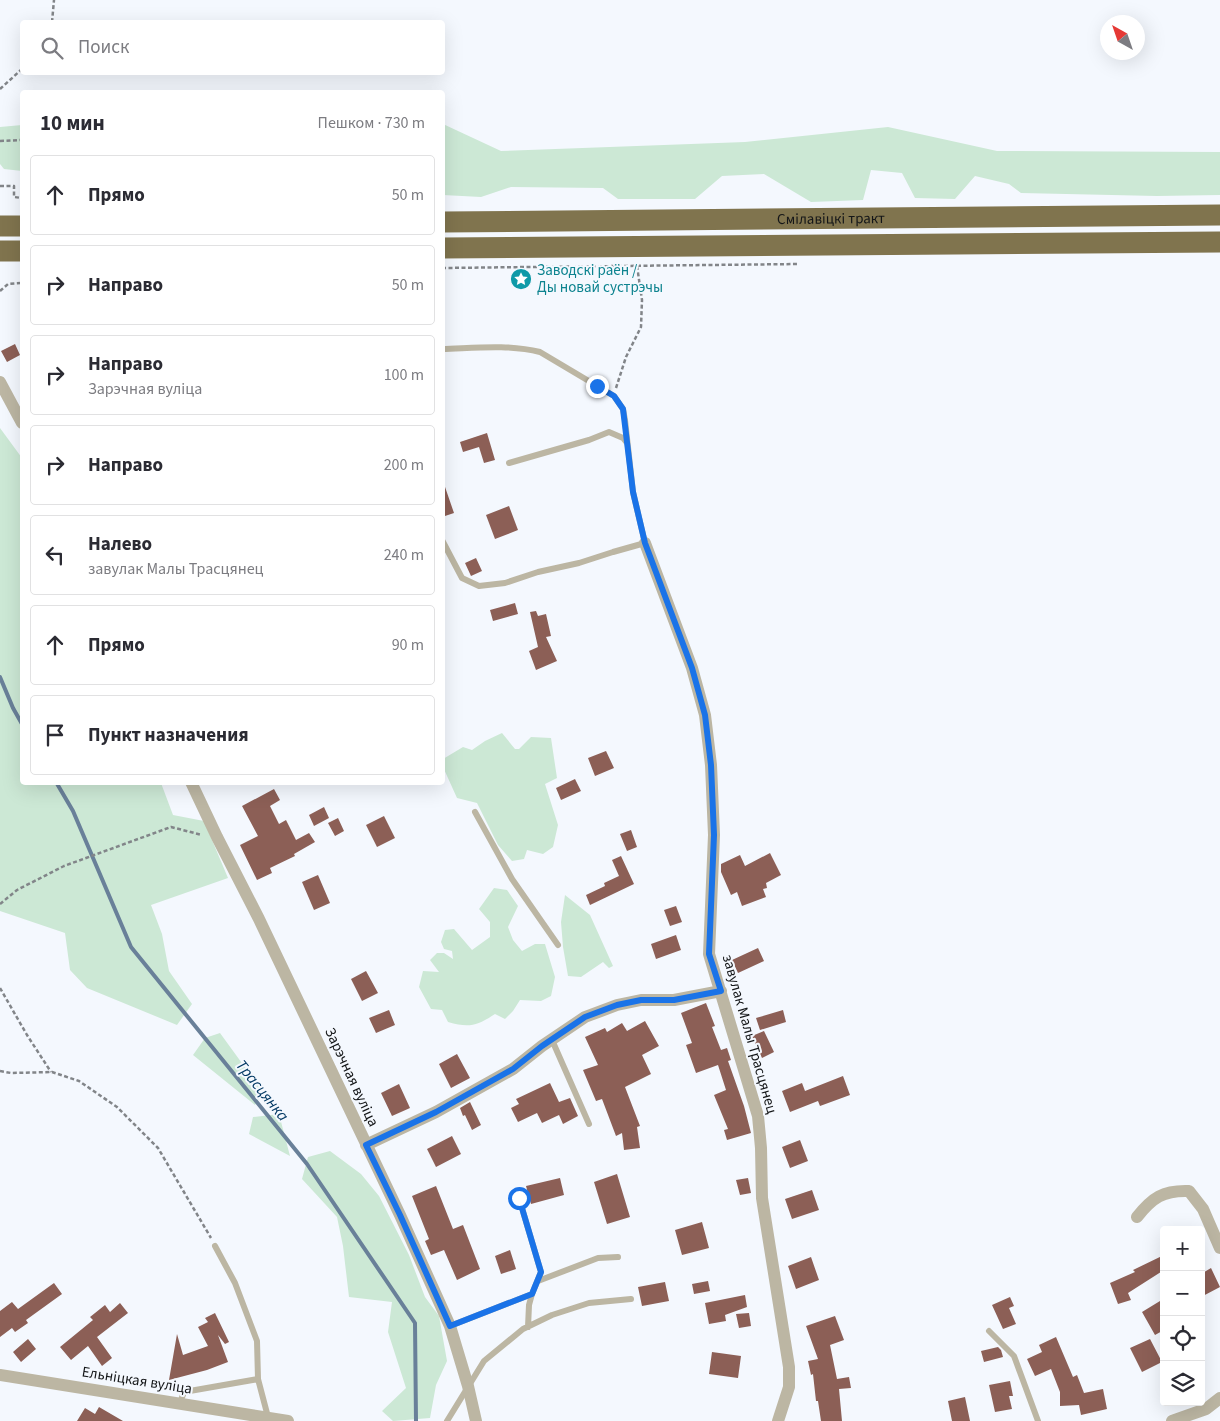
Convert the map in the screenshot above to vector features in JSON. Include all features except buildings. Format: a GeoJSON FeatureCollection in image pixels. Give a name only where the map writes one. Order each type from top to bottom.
{"type":"FeatureCollection","features":[{"type":"Feature","properties":{"kind":"highway","name":"Смілавіцкі тракт"},"geometry":{"type":"LineString","coordinates":[[445,222],[1220,215]]}},
{"type":"Feature","properties":{"kind":"highway"},"geometry":{"type":"LineString","coordinates":[[0,226],[20,226]]}},
{"type":"Feature","properties":{"kind":"highway","name":"Смілавіцкі тракт"},"geometry":{"type":"LineString","coordinates":[[445,248],[1220,242]]}},
{"type":"Feature","properties":{"kind":"highway"},"geometry":{"type":"LineString","coordinates":[[0,251],[20,251]]}},
{"type":"Feature","properties":{"kind":"street"},"geometry":{"type":"LineString","coordinates":[[0,382],[20,419]]}},
{"type":"Feature","properties":{"kind":"street","name":"завулак Малы Трасцянец"},"geometry":{"type":"LineString","coordinates":[[645,543],[692,668],[705,715],[711,765],[714,835],[709,954],[758,1116],[762,1198],[789,1367],[789,1387],[778,1421]]}},
{"type":"Feature","properties":{"kind":"street","name":"Зарэчная вуліца"},"geometry":{"type":"LineString","coordinates":[[192,785],[259,919],[400,1215],[450,1326],[468,1386],[476,1421]]}},
{"type":"Feature","properties":{"kind":"street"},"geometry":{"type":"LineString","coordinates":[[366,1145],[436,1112],[513,1069],[585,1017],[617,1005],[641,1000],[674,1000],[721,991]]}},
{"type":"Feature","properties":{"kind":"street"},"geometry":{"type":"LineString","coordinates":[[1137,1217],[1154,1199],[1173,1191],[1188,1191],[1203,1209],[1220,1248]]}},
{"type":"Feature","properties":{"kind":"street","name":"Ельніцкая вуліца"},"geometry":{"type":"LineString","coordinates":[[0,1375],[288,1421]]}},
{"type":"Feature","properties":{"kind":"street"},"geometry":{"type":"LineString","coordinates":[[1172,1421],[1206,1409],[1220,1398]]}},
{"type":"Feature","properties":{"kind":"lane"},"geometry":{"type":"LineString","coordinates":[[445,349],[505,347],[540,352],[614,396],[623,409],[633,492],[645,543],[579,563],[538,572],[505,583],[479,586],[462,578],[445,546]]}},
{"type":"Feature","properties":{"kind":"lane"},"geometry":{"type":"LineString","coordinates":[[509,463],[589,440],[609,432],[623,438],[627,443]]}},
{"type":"Feature","properties":{"kind":"lane"},"geometry":{"type":"LineString","coordinates":[[475,812],[512,879],[558,945]]}},
{"type":"Feature","properties":{"kind":"lane"},"geometry":{"type":"LineString","coordinates":[[552,1040],[588,1124]]}},
{"type":"Feature","properties":{"kind":"lane"},"geometry":{"type":"LineString","coordinates":[[519,1198],[541,1272],[532,1294],[528,1327]]}},
{"type":"Feature","properties":{"kind":"lane"},"geometry":{"type":"LineString","coordinates":[[215,1246],[235,1283],[257,1341],[258,1379],[269,1419]]}},
{"type":"Feature","properties":{"kind":"lane"},"geometry":{"type":"LineString","coordinates":[[538,1281],[598,1258],[618,1258]]}},
{"type":"Feature","properties":{"kind":"lane"},"geometry":{"type":"LineString","coordinates":[[450,1326],[532,1294]]}},
{"type":"Feature","properties":{"kind":"lane"},"geometry":{"type":"LineString","coordinates":[[447,1421],[484,1361],[528,1327],[552,1314],[589,1303],[631,1299]]}},
{"type":"Feature","properties":{"kind":"lane"},"geometry":{"type":"LineString","coordinates":[[989,1331],[1014,1356],[1038,1421]]}},
{"type":"Feature","properties":{"kind":"lane"},"geometry":{"type":"LineString","coordinates":[[180,1403],[184,1392],[258,1379]]}},
{"type":"Feature","properties":{"kind":"path"},"geometry":{"type":"LineString","coordinates":[[52,20],[54,0]]}},
{"type":"Feature","properties":{"kind":"path"},"geometry":{"type":"LineString","coordinates":[[0,89],[20,71]]}},
{"type":"Feature","properties":{"kind":"path"},"geometry":{"type":"LineString","coordinates":[[0,141],[20,140]]}},
{"type":"Feature","properties":{"kind":"path"},"geometry":{"type":"LineString","coordinates":[[0,186],[14,186],[14,197],[20,198]]}},
{"type":"Feature","properties":{"kind":"path"},"geometry":{"type":"LineString","coordinates":[[614,396],[626,356],[641,327],[642,300],[637,266]]}},
{"type":"Feature","properties":{"kind":"path"},"geometry":{"type":"LineString","coordinates":[[0,291],[8,284],[20,283]]}},
{"type":"Feature","properties":{"kind":"path"},"geometry":{"type":"LineString","coordinates":[[0,904],[17,890],[64,866],[171,827],[217,837]]}},
{"type":"Feature","properties":{"kind":"path"},"geometry":{"type":"LineString","coordinates":[[0,988],[27,1035],[52,1072]]}},
{"type":"Feature","properties":{"kind":"path"},"geometry":{"type":"LineString","coordinates":[[0,1071],[11,1073],[52,1072],[78,1081],[116,1107],[158,1148],[215,1246]]}},
{"type":"Feature","properties":{"kind":"green space"},"geometry":{"type":"Polygon","coordinates":[[[20,125],[20,171],[4,169],[0,164],[0,127],[20,125]]]}},
{"type":"Feature","properties":{"kind":"green space"},"geometry":{"type":"Polygon","coordinates":[[[445,125],[501,151],[745,142],[888,127],[997,151],[1220,152],[1220,195],[1157,196],[1021,193],[1009,184],[975,176],[955,199],[915,198],[902,173],[871,170],[863,200],[811,202],[764,174],[722,176],[695,199],[618,199],[603,188],[511,187],[481,197],[445,195],[445,125]]]}},
{"type":"Feature","properties":{"kind":"green space"},"geometry":{"type":"Polygon","coordinates":[[[0,428],[20,455],[20,785],[162,785],[173,815],[204,821],[228,878],[151,905],[162,934],[169,971],[192,1004],[177,1025],[87,988],[70,970],[65,933],[0,911],[0,428]]]}},
{"type":"Feature","properties":{"kind":"green space"},"geometry":{"type":"Polygon","coordinates":[[[502,733],[515,749],[519,749],[531,737],[551,738],[557,778],[545,784],[558,825],[553,847],[543,854],[527,850],[524,859],[512,861],[498,845],[477,803],[457,798],[445,771],[445,758],[463,747],[472,750],[502,733]]]}},
{"type":"Feature","properties":{"kind":"green space"},"geometry":{"type":"Polygon","coordinates":[[[494,888],[507,890],[518,906],[508,927],[513,940],[522,951],[535,944],[545,944],[555,977],[551,996],[541,1001],[520,1000],[505,1019],[495,1014],[473,1025],[448,1022],[442,1010],[431,1009],[419,987],[423,971],[439,972],[430,960],[437,953],[444,953],[453,959],[452,951],[444,949],[441,942],[445,930],[454,929],[472,950],[490,937],[490,922],[479,909],[494,888]]]}},
{"type":"Feature","properties":{"kind":"green space"},"geometry":{"type":"Polygon","coordinates":[[[565,895],[590,915],[613,966],[609,968],[603,962],[581,977],[568,976],[561,922],[565,895]]]}},
{"type":"Feature","properties":{"kind":"green space"},"geometry":{"type":"Polygon","coordinates":[[[220,1033],[263,1092],[255,1105],[193,1055],[205,1038],[220,1033]]]}},
{"type":"Feature","properties":{"kind":"green space"},"geometry":{"type":"Polygon","coordinates":[[[279,1114],[290,1156],[249,1134],[253,1117],[279,1114]]]}},
{"type":"Feature","properties":{"kind":"green space"},"geometry":{"type":"Polygon","coordinates":[[[330,1151],[361,1174],[379,1196],[409,1255],[425,1297],[439,1316],[447,1361],[436,1385],[430,1418],[393,1421],[382,1411],[406,1388],[388,1332],[392,1302],[349,1297],[343,1246],[337,1217],[302,1179],[308,1157],[330,1151]]]}},
{"type":"Feature","properties":{"kind":"waterway","name":"Трасцянка"},"geometry":{"type":"LineString","coordinates":[[0,677],[20,720]]}},
{"type":"Feature","properties":{"kind":"waterway","name":"Трасцянка"},"geometry":{"type":"LineString","coordinates":[[58,785],[73,811],[131,947],[307,1164],[415,1323],[416,1421]]}},
{"type":"Feature","properties":{"kind":"place","name":"Заводскі раён / Ды новай сустрэчы"},"geometry":{"type":"Point","coordinates":[521,279]}},
{"type":"Feature","properties":{"kind":"route"},"geometry":{"type":"LineString","coordinates":[[519,1198],[541,1272],[532,1294],[450,1326],[366,1145],[436,1112],[513,1069],[542,1046],[585,1017],[617,1005],[641,1000],[674,1000],[721,991],[709,954],[714,835],[711,765],[705,715],[692,668],[645,543],[633,492],[623,409],[614,396],[597,386]]}}]}
